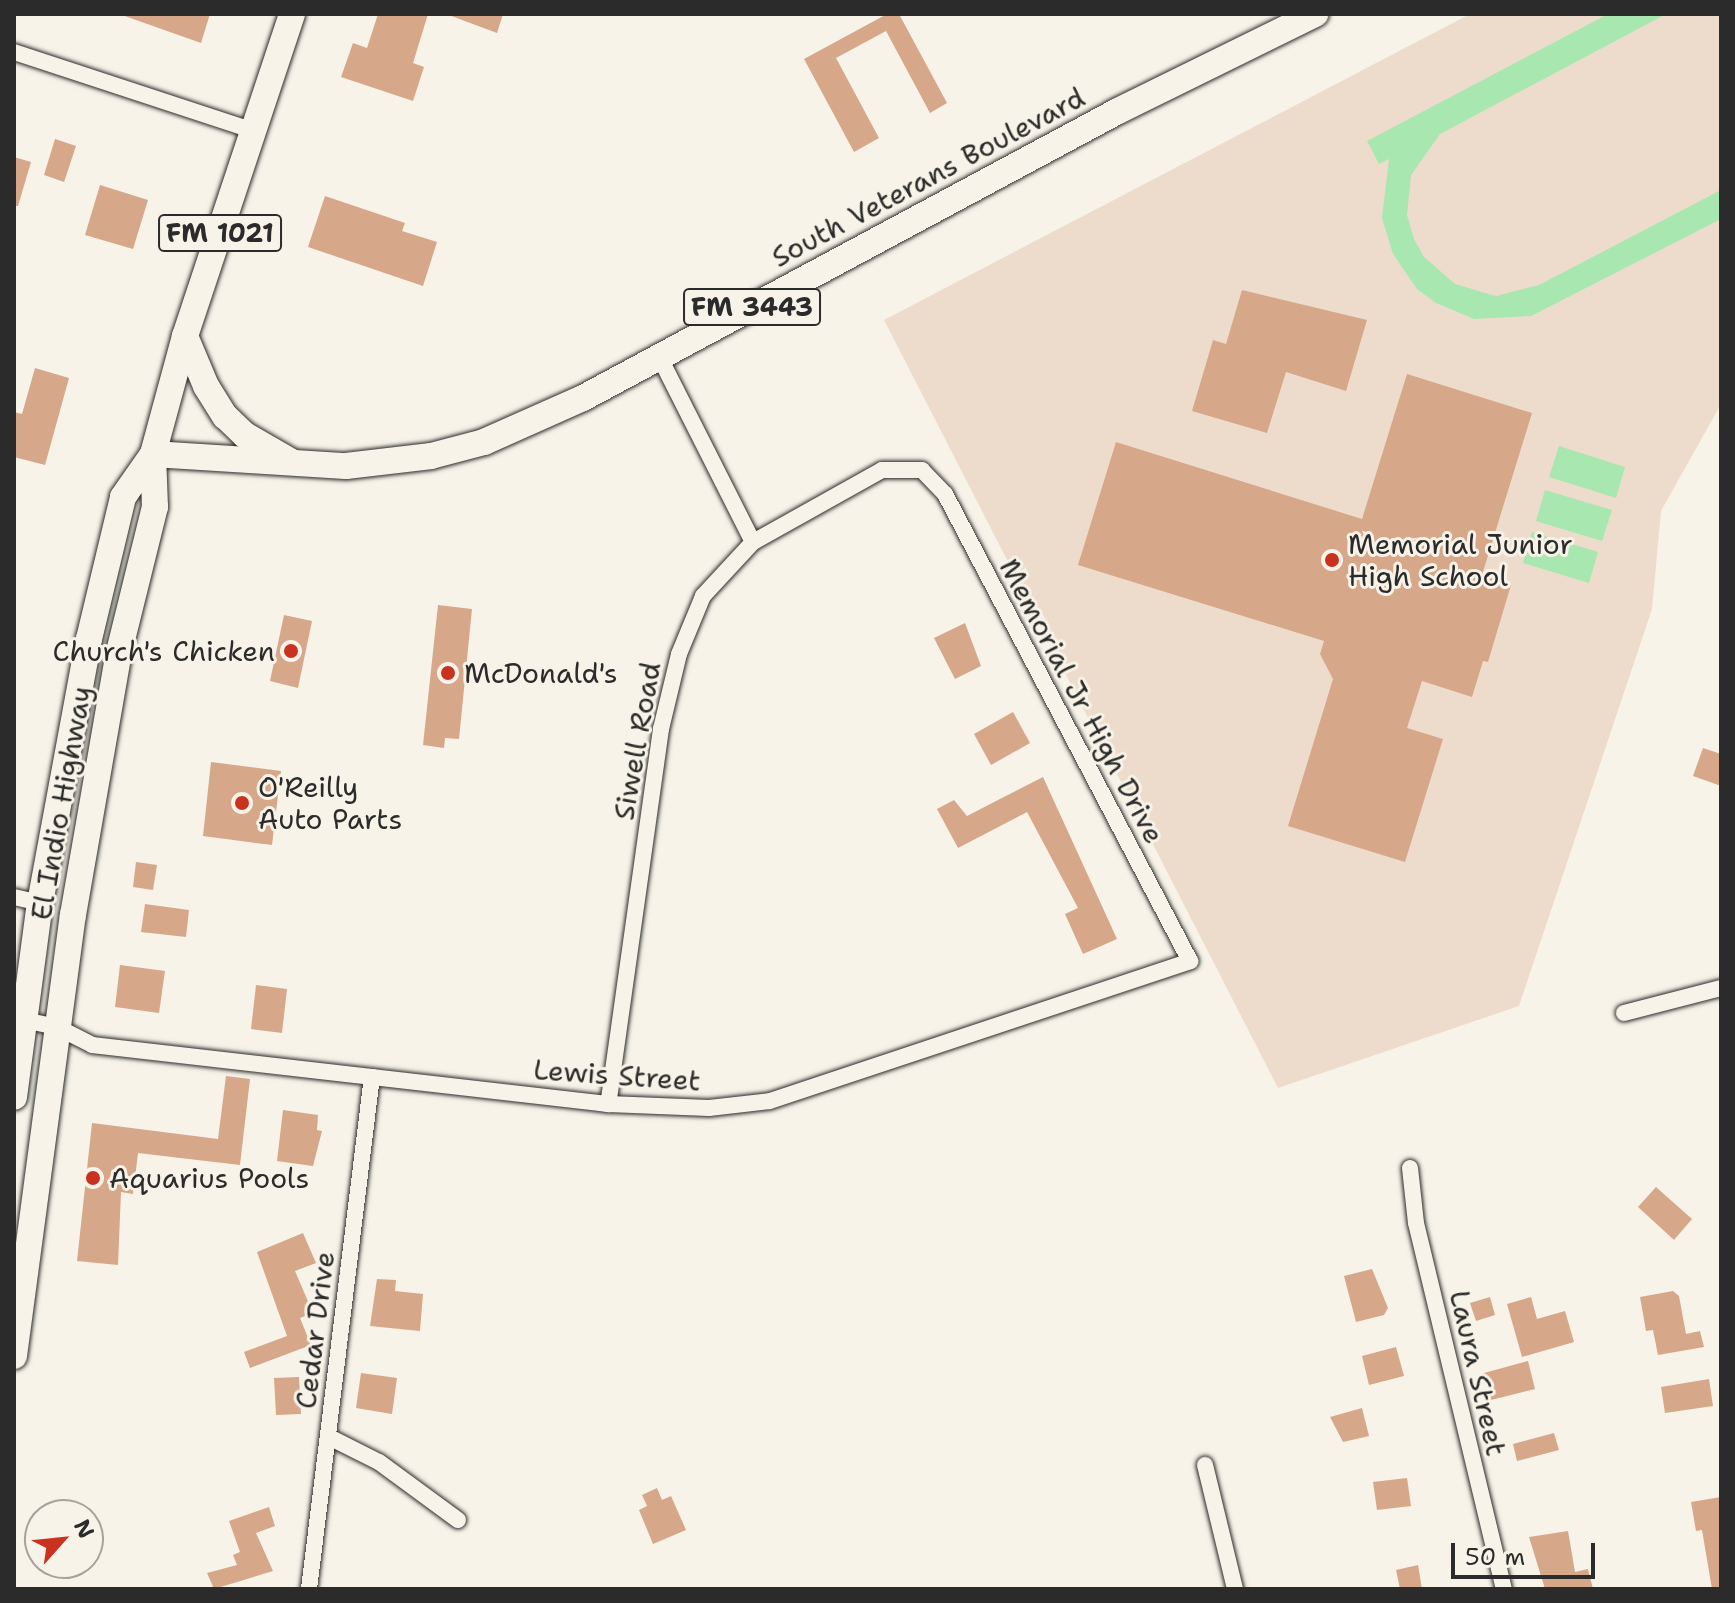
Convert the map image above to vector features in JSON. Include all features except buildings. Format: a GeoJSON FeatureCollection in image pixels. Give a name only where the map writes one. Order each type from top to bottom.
{"type":"FeatureCollection","features":[{"type":"Feature","properties":{"kind":"main road","name":"El Indio Highway"},"geometry":{"type":"LineString","coordinates":[[14,1356],[57,1027],[118,656],[155,507],[153,454],[185,336],[292,14]]}},
{"type":"Feature","properties":{"kind":"main road","name":"South Veterans Boulevard"},"geometry":{"type":"LineString","coordinates":[[153,454],[302,467],[431,456],[484,442],[540,420],[1118,111],[1315,14]]}},
{"type":"Feature","properties":{"kind":"main road"},"geometry":{"type":"LineString","coordinates":[[185,336],[225,416],[245,435],[302,467]]}},
{"type":"Feature","properties":{"kind":"main road","name":"El Indio Highway"},"geometry":{"type":"LineString","coordinates":[[14,1097],[40,903],[85,654],[123,497],[153,454]]}},
{"type":"Feature","properties":{"kind":"street"},"geometry":{"type":"LineString","coordinates":[[14,52],[254,131]]}},
{"type":"Feature","properties":{"kind":"street"},"geometry":{"type":"LineString","coordinates":[[659,356],[753,542]]}},
{"type":"Feature","properties":{"kind":"street","name":"Siwell Road"},"geometry":{"type":"LineString","coordinates":[[608,1104],[661,729],[679,654],[703,596],[753,542],[882,470],[922,470]]}},
{"type":"Feature","properties":{"kind":"street","name":"Memorial Jr High Drive"},"geometry":{"type":"LineString","coordinates":[[922,470],[945,494],[1190,961]]}},
{"type":"Feature","properties":{"kind":"street"},"geometry":{"type":"LineString","coordinates":[[14,897],[40,903]]}},
{"type":"Feature","properties":{"kind":"street","name":"Lewis Street"},"geometry":{"type":"LineString","coordinates":[[24,1020],[57,1027],[92,1045],[608,1104],[709,1108],[770,1101],[1190,961]]}},
{"type":"Feature","properties":{"kind":"street"},"geometry":{"type":"LineString","coordinates":[[1624,1013],[1721,988]]}},
{"type":"Feature","properties":{"kind":"street","name":"Cedar Drive"},"geometry":{"type":"LineString","coordinates":[[309,1589],[372,1077]]}},
{"type":"Feature","properties":{"kind":"street","name":"Laura Street"},"geometry":{"type":"LineString","coordinates":[[1410,1168],[1416,1223],[1504,1589]]}},
{"type":"Feature","properties":{"kind":"street"},"geometry":{"type":"LineString","coordinates":[[329,1437],[379,1462],[458,1520]]}},
{"type":"Feature","properties":{"kind":"street"},"geometry":{"type":"LineString","coordinates":[[1205,1465],[1235,1589]]}},
{"type":"Feature","properties":{"kind":"shaded area","name":"Memorial Junior High School"},"geometry":{"type":"Polygon","coordinates":[[[1470,14],[1721,14],[1721,404],[1661,511],[1652,609],[1519,1006],[1278,1088],[884,320],[1470,14]]]}},
{"type":"Feature","properties":{"kind":"green space"},"geometry":{"type":"Polygon","coordinates":[[[1608,14],[1666,14],[1440,134],[1411,175],[1407,215],[1414,239],[1424,257],[1455,284],[1496,296],[1539,285],[1721,190],[1721,219],[1531,316],[1474,319],[1436,303],[1417,289],[1393,254],[1382,218],[1389,159],[1379,164],[1367,141],[1608,14]]]}},
{"type":"Feature","properties":{"kind":"green space"},"geometry":{"type":"Polygon","coordinates":[[[1559,446],[1625,467],[1616,498],[1549,477],[1559,446]]]}},
{"type":"Feature","properties":{"kind":"green space"},"geometry":{"type":"Polygon","coordinates":[[[1545,490],[1612,510],[1602,541],[1536,521],[1545,490]]]}},
{"type":"Feature","properties":{"kind":"green space"},"geometry":{"type":"Polygon","coordinates":[[[1532,532],[1598,552],[1589,583],[1523,563],[1532,532]]]}},
{"type":"Feature","properties":{"kind":"place","name":"Memorial Junior High School"},"geometry":{"type":"Point","coordinates":[1332,560]}},
{"type":"Feature","properties":{"kind":"place","name":"Church's Chicken"},"geometry":{"type":"Point","coordinates":[291,651]}},
{"type":"Feature","properties":{"kind":"place","name":"McDonald's"},"geometry":{"type":"Point","coordinates":[448,673]}},
{"type":"Feature","properties":{"kind":"place","name":"O'Reilly Auto Parts"},"geometry":{"type":"Point","coordinates":[242,803]}},
{"type":"Feature","properties":{"kind":"place","name":"Aquarius Pools"},"geometry":{"type":"Point","coordinates":[93,1178]}}]}
